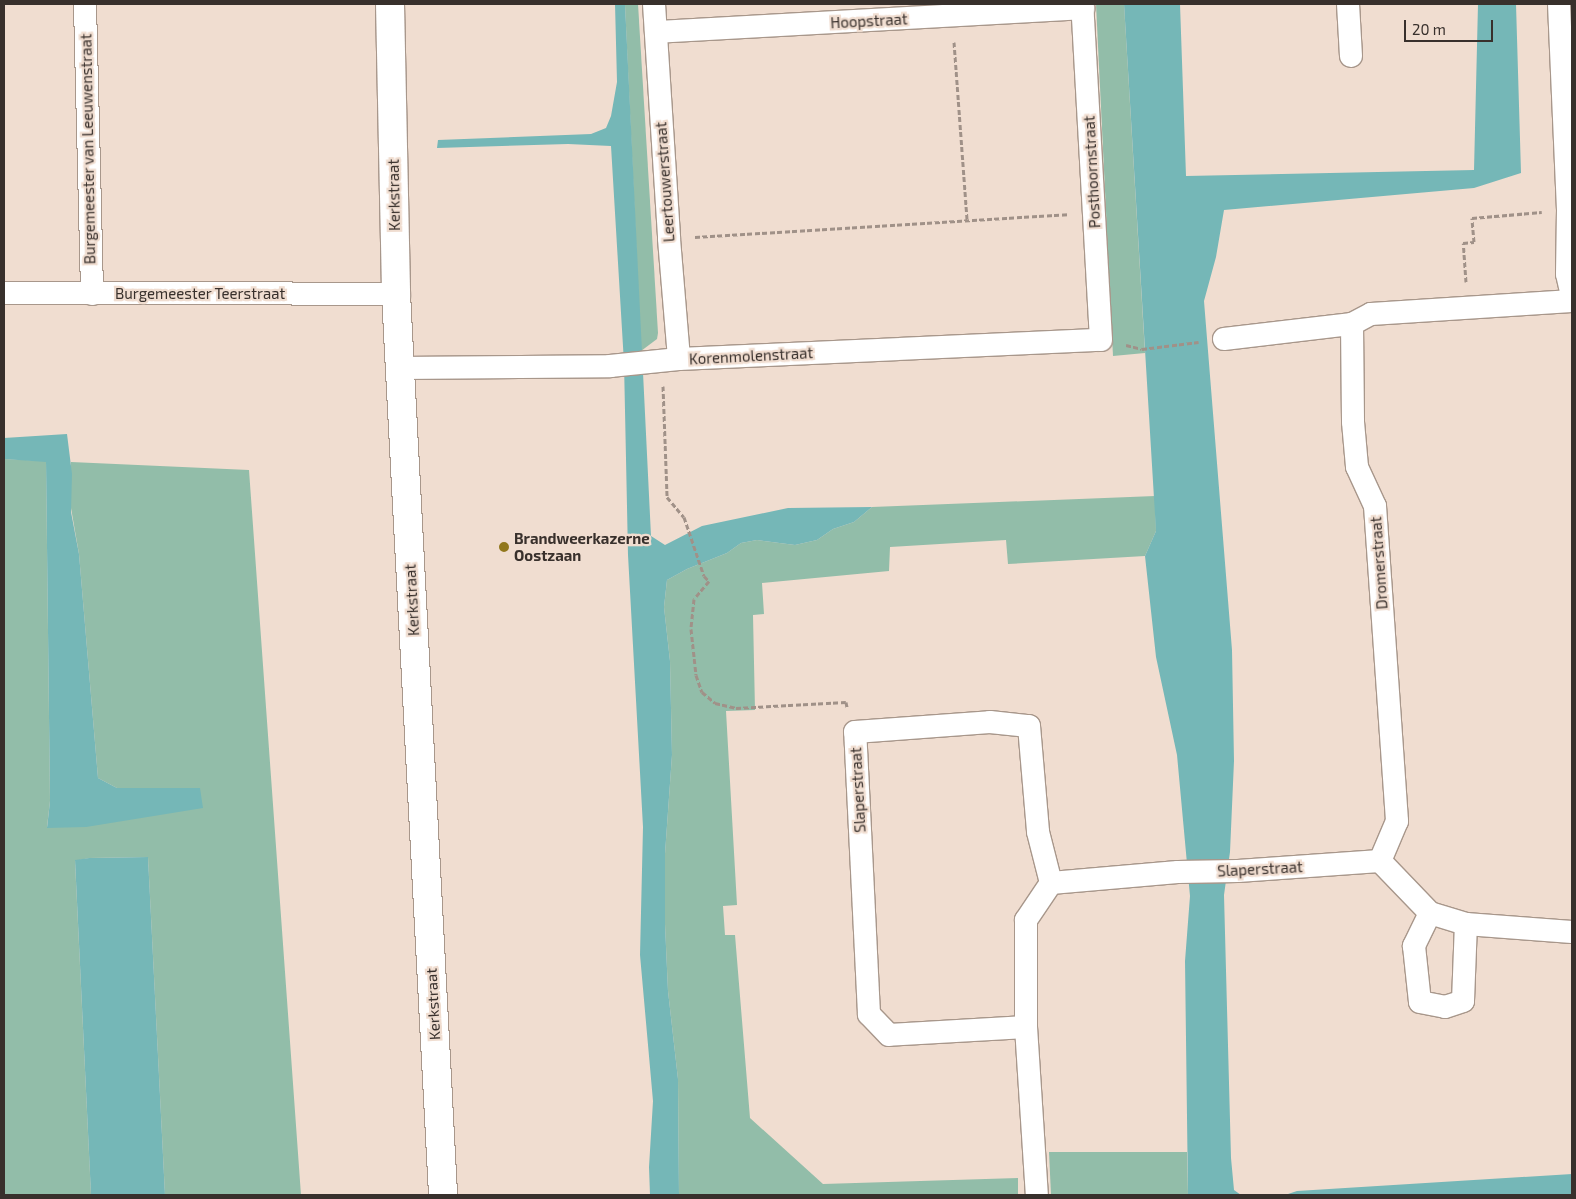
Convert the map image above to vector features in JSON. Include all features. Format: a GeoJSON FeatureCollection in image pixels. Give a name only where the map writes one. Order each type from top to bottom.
{"type":"FeatureCollection","features":[{"type":"Feature","properties":{"kind":"street","name":"Burgemeester van Leeuwenstraat"},"geometry":{"type":"LineString","coordinates":[[85,4],[92,294]]}},
{"type":"Feature","properties":{"kind":"street","name":"Kerkstraat"},"geometry":{"type":"LineString","coordinates":[[390,4],[396,294],[442,1195]]}},
{"type":"Feature","properties":{"kind":"street","name":"Leertouwerstraat"},"geometry":{"type":"LineString","coordinates":[[654,4],[669,239],[663,361]]}},
{"type":"Feature","properties":{"kind":"street"},"geometry":{"type":"LineString","coordinates":[[1348,4],[1351,56]]}},
{"type":"Feature","properties":{"kind":"street"},"geometry":{"type":"LineString","coordinates":[[1559,4],[1567,63],[1567,274],[1572,296]]}},
{"type":"Feature","properties":{"kind":"street","name":"Hoopstraat"},"geometry":{"type":"LineString","coordinates":[[656,32],[952,16],[1082,6]]}},
{"type":"Feature","properties":{"kind":"street","name":"Posthoornstraat"},"geometry":{"type":"LineString","coordinates":[[1082,6],[1101,340]]}},
{"type":"Feature","properties":{"kind":"street","name":"Burgemeester Teerstraat"},"geometry":{"type":"LineString","coordinates":[[4,294],[396,294]]}},
{"type":"Feature","properties":{"kind":"street"},"geometry":{"type":"LineString","coordinates":[[1224,339],[1352,324],[1371,314],[1572,301]]}},
{"type":"Feature","properties":{"kind":"street","name":"Dromerstraat"},"geometry":{"type":"LineString","coordinates":[[1352,324],[1353,422],[1357,467],[1375,506],[1397,821],[1380,861]]}},
{"type":"Feature","properties":{"kind":"street","name":"Korenmolenstraat"},"geometry":{"type":"LineString","coordinates":[[400,368],[610,366],[663,361],[1101,340]]}},
{"type":"Feature","properties":{"kind":"street","name":"Slaperstraat"},"geometry":{"type":"LineString","coordinates":[[1026,1027],[889,1035],[869,1014],[855,732],[990,722],[1029,726],[1038,832],[1050,883],[1178,872],[1238,872],[1380,861]]}},
{"type":"Feature","properties":{"kind":"street"},"geometry":{"type":"LineString","coordinates":[[1380,861],[1430,914],[1466,924],[1572,932]]}},
{"type":"Feature","properties":{"kind":"street"},"geometry":{"type":"LineString","coordinates":[[1037,1195],[1026,1027],[1026,920],[1050,883]]}},
{"type":"Feature","properties":{"kind":"street"},"geometry":{"type":"LineString","coordinates":[[1430,914],[1414,946],[1420,1002],[1445,1008],[1462,1001],[1466,924]]}},
{"type":"Feature","properties":{"kind":"path"},"geometry":{"type":"LineString","coordinates":[[952,16],[967,220]]}},
{"type":"Feature","properties":{"kind":"path"},"geometry":{"type":"LineString","coordinates":[[1468,308],[1463,243],[1474,242],[1472,218],[1568,210]]}},
{"type":"Feature","properties":{"kind":"path"},"geometry":{"type":"LineString","coordinates":[[669,239],[1094,212]]}},
{"type":"Feature","properties":{"kind":"path"},"geometry":{"type":"LineString","coordinates":[[1142,349],[1224,339]]}},
{"type":"Feature","properties":{"kind":"path"},"geometry":{"type":"LineString","coordinates":[[663,361],[667,497],[684,517],[704,576],[709,581],[694,599],[692,628],[696,675],[702,692],[715,703],[736,708],[846,702],[855,732]]}},
{"type":"Feature","properties":{"kind":"green space"},"geometry":{"type":"Polygon","coordinates":[[[625,4],[638,4],[658,333],[657,339],[641,351],[625,4]]]}},
{"type":"Feature","properties":{"kind":"green space"},"geometry":{"type":"Polygon","coordinates":[[[1096,4],[1124,4],[1145,353],[1113,356],[1096,4]]]}},
{"type":"Feature","properties":{"kind":"green space"},"geometry":{"type":"Polygon","coordinates":[[[4,459],[46,461],[50,801],[47,827],[200,788],[117,788],[98,778],[79,554],[71,508],[71,462],[249,470],[301,1195],[165,1195],[148,857],[89,858],[75,861],[91,1195],[4,1195],[4,459]]]}},
{"type":"Feature","properties":{"kind":"green space"},"geometry":{"type":"Polygon","coordinates":[[[1155,496],[1156,531],[1145,556],[1008,564],[1006,540],[890,547],[889,571],[762,583],[764,614],[753,615],[755,710],[726,711],[737,905],[723,906],[725,935],[735,935],[750,1118],[823,1184],[1018,1178],[1018,1195],[679,1195],[678,1079],[668,991],[665,924],[665,854],[672,755],[670,661],[664,607],[667,580],[687,569],[727,553],[741,543],[757,540],[795,545],[817,540],[833,529],[854,522],[872,507],[1155,496]]]}},
{"type":"Feature","properties":{"kind":"green space"},"geometry":{"type":"Polygon","coordinates":[[[1049,1152],[1187,1152],[1188,1195],[1051,1195],[1049,1152]]]}},
{"type":"Feature","properties":{"kind":"water"},"geometry":{"type":"Polygon","coordinates":[[[615,4],[625,4],[651,536],[665,545],[702,526],[788,508],[872,507],[854,522],[833,529],[817,540],[795,545],[757,540],[741,543],[727,553],[687,569],[667,580],[664,607],[670,661],[672,755],[665,854],[665,924],[668,991],[678,1079],[679,1195],[650,1195],[649,1167],[653,1101],[640,955],[643,827],[628,555],[624,363],[611,146],[568,144],[437,148],[438,140],[591,134],[606,128],[611,116],[617,82],[615,4]]]}},
{"type":"Feature","properties":{"kind":"water"},"geometry":{"type":"Polygon","coordinates":[[[1124,4],[1180,4],[1186,176],[1474,170],[1478,4],[1516,4],[1521,173],[1474,188],[1224,210],[1216,257],[1204,301],[1232,650],[1234,761],[1230,852],[1224,895],[1231,1158],[1234,1190],[1241,1195],[1188,1195],[1185,961],[1190,896],[1177,755],[1156,657],[1145,556],[1156,531],[1124,4]]]}},
{"type":"Feature","properties":{"kind":"water"},"geometry":{"type":"Polygon","coordinates":[[[67,434],[72,474],[71,512],[79,554],[98,778],[117,788],[200,788],[203,808],[86,827],[47,828],[50,801],[46,462],[4,459],[4,438],[67,434]]]}},
{"type":"Feature","properties":{"kind":"water"},"geometry":{"type":"Polygon","coordinates":[[[148,857],[165,1195],[91,1195],[75,860],[148,857]]]}},
{"type":"Feature","properties":{"kind":"water"},"geometry":{"type":"Polygon","coordinates":[[[1572,1174],[1572,1195],[1285,1195],[1297,1191],[1572,1174]]]}},
{"type":"Feature","properties":{"kind":"place","name":"Brandweerkazerne Oostzaan"},"geometry":{"type":"Point","coordinates":[504,547]}}]}
